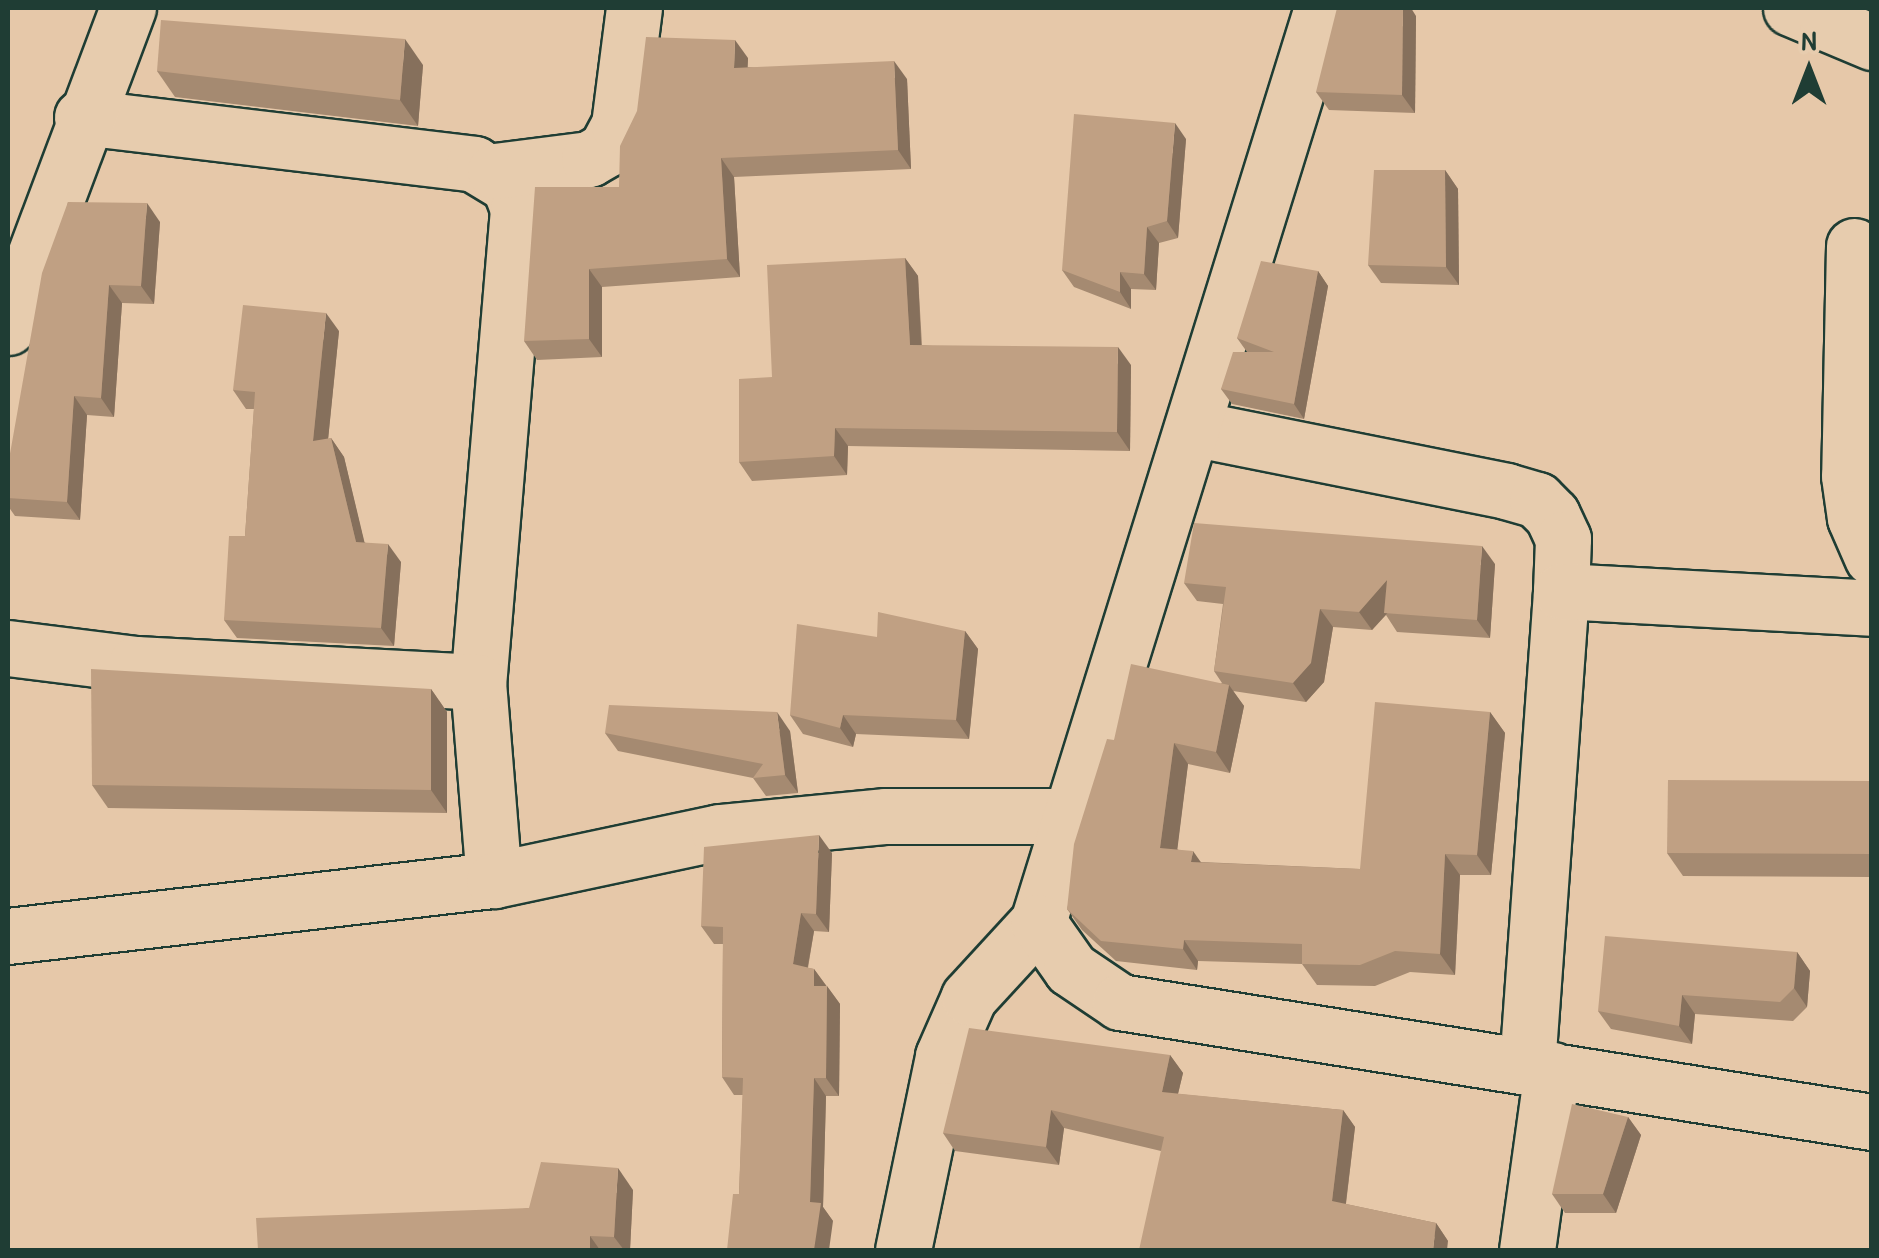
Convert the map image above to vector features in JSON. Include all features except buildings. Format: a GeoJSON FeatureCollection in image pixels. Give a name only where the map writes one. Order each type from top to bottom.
{"type":"FeatureCollection","features":[{"type":"Feature","properties":{"kind":"street"},"geometry":{"type":"LineString","coordinates":[[8,327],[82,117],[128,8]]}},
{"type":"Feature","properties":{"kind":"street"},"geometry":{"type":"LineString","coordinates":[[82,117],[495,170],[589,158],[606,150],[619,126],[634,8]]}},
{"type":"Feature","properties":{"kind":"street"},"geometry":{"type":"LineString","coordinates":[[903,1250],[942,1056],[969,997],[1038,922],[1192,428],[1309,8]]}},
{"type":"Feature","properties":{"kind":"street"},"geometry":{"type":"LineString","coordinates":[[1791,8],[1872,42]]}},
{"type":"Feature","properties":{"kind":"street"},"geometry":{"type":"LineString","coordinates":[[494,880],[478,682],[518,209],[510,185],[495,170]]}},
{"type":"Feature","properties":{"kind":"street"},"geometry":{"type":"LineString","coordinates":[[1854,246],[1849,476],[1854,518],[1872,556]]}},
{"type":"Feature","properties":{"kind":"street"},"geometry":{"type":"LineString","coordinates":[[1192,428],[1537,500],[1563,539],[1540,1068],[1527,1250]]}},
{"type":"Feature","properties":{"kind":"street"},"geometry":{"type":"LineString","coordinates":[[1561,591],[1872,608]]}},
{"type":"Feature","properties":{"kind":"street"},"geometry":{"type":"LineString","coordinates":[[8,648],[136,664],[478,682]]}},
{"type":"Feature","properties":{"kind":"street"},"geometry":{"type":"LineString","coordinates":[[8,936],[494,880],[719,832],[886,816],[1070,816]]}},
{"type":"Feature","properties":{"kind":"street"},"geometry":{"type":"LineString","coordinates":[[1038,922],[1072,969],[1120,1002],[1872,1122]]}}]}
